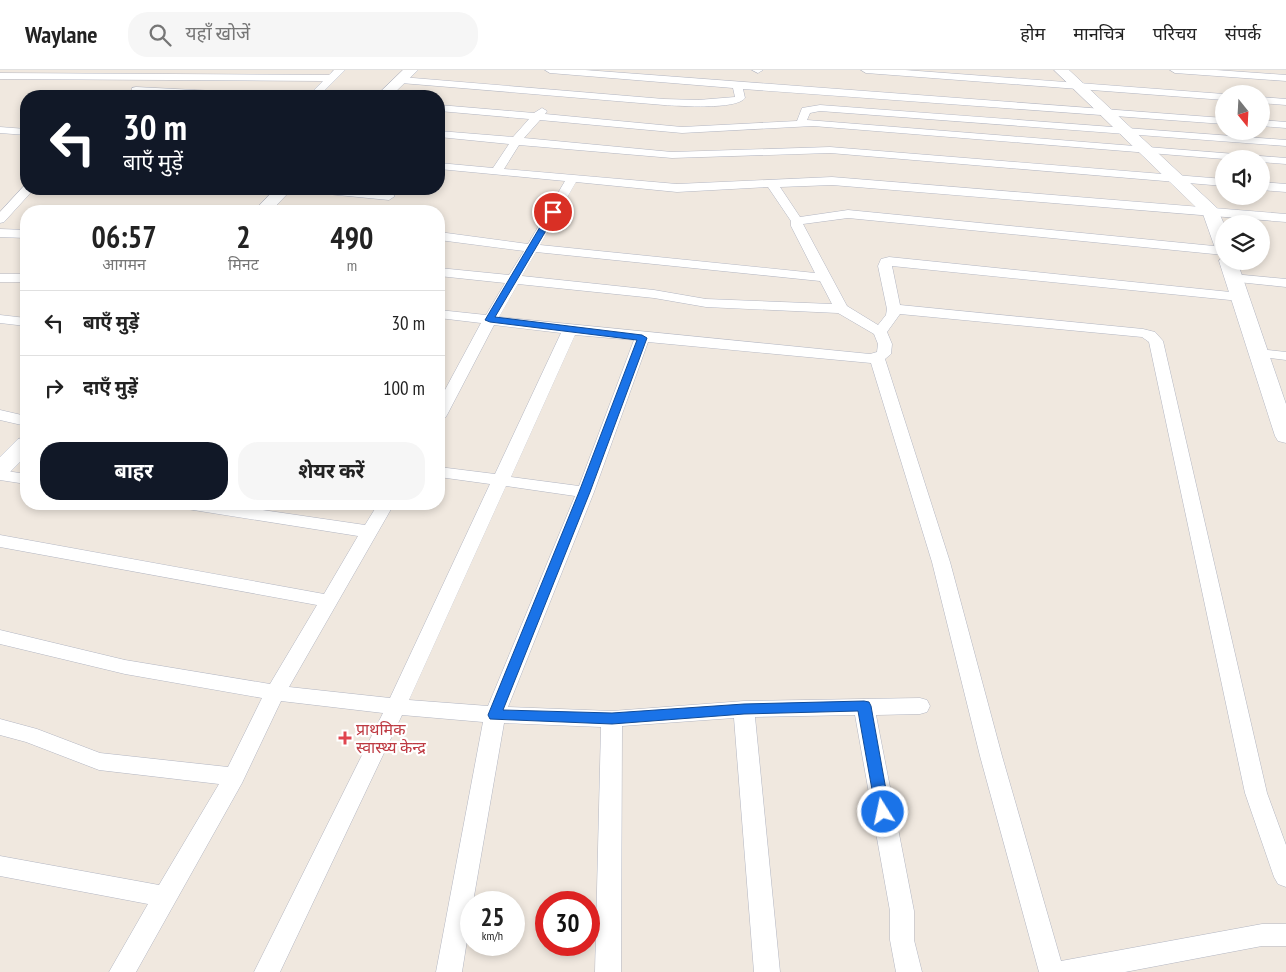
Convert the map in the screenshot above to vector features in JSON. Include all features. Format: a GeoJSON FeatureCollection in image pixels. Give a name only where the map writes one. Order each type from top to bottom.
{"type":"FeatureCollection","features":[{"type":"Feature","properties":{"kind":"street"},"geometry":{"type":"LineString","coordinates":[[136,90],[164,70]]}},
{"type":"Feature","properties":{"kind":"street"},"geometry":{"type":"LineString","coordinates":[[319,90],[340,70]]}},
{"type":"Feature","properties":{"kind":"street"},"geometry":{"type":"LineString","coordinates":[[550,70],[565,80],[664,102],[698,103],[738,100],[740,98],[737,85]]}},
{"type":"Feature","properties":{"kind":"street"},"geometry":{"type":"LineString","coordinates":[[866,70],[1215,96]]}},
{"type":"Feature","properties":{"kind":"street"},"geometry":{"type":"LineString","coordinates":[[1061,70],[1211,212],[1215,223]]}},
{"type":"Feature","properties":{"kind":"street"},"geometry":{"type":"LineString","coordinates":[[1175,70],[1285,76]]}},
{"type":"Feature","properties":{"kind":"street"},"geometry":{"type":"LineString","coordinates":[[390,90],[406,75],[737,85],[1215,120]]}},
{"type":"Feature","properties":{"kind":"street"},"geometry":{"type":"LineString","coordinates":[[0,76],[330,78]]}},
{"type":"Feature","properties":{"kind":"street"},"geometry":{"type":"LineString","coordinates":[[496,172],[516,141],[538,117],[565,80]]}},
{"type":"Feature","properties":{"kind":"street"},"geometry":{"type":"LineString","coordinates":[[1270,101],[1286,102]]}},
{"type":"Feature","properties":{"kind":"street"},"geometry":{"type":"LineString","coordinates":[[801,123],[806,110],[820,108],[1286,143]]}},
{"type":"Feature","properties":{"kind":"street"},"geometry":{"type":"LineString","coordinates":[[445,109],[682,130],[801,123],[1286,161]]}},
{"type":"Feature","properties":{"kind":"street"},"geometry":{"type":"LineString","coordinates":[[1270,124],[1286,125]]}},
{"type":"Feature","properties":{"kind":"street"},"geometry":{"type":"LineString","coordinates":[[0,130],[20,132]]}},
{"type":"Feature","properties":{"kind":"street"},"geometry":{"type":"LineString","coordinates":[[445,135],[672,155],[754,150],[830,150],[1215,182]]}},
{"type":"Feature","properties":{"kind":"street"},"geometry":{"type":"LineString","coordinates":[[445,167],[677,188],[832,180],[1286,218]]}},
{"type":"Feature","properties":{"kind":"street"},"geometry":{"type":"LineString","coordinates":[[445,403],[490,320],[572,179]]}},
{"type":"Feature","properties":{"kind":"street"},"geometry":{"type":"LineString","coordinates":[[771,184],[797,221],[797,226],[842,309]]}},
{"type":"Feature","properties":{"kind":"street"},"geometry":{"type":"LineString","coordinates":[[1270,187],[1286,188]]}},
{"type":"Feature","properties":{"kind":"street"},"geometry":{"type":"LineString","coordinates":[[0,219],[22,195]]}},
{"type":"Feature","properties":{"kind":"street"},"geometry":{"type":"LineString","coordinates":[[268,205],[278,195]]}},
{"type":"Feature","properties":{"kind":"street"},"geometry":{"type":"LineString","coordinates":[[379,195],[389,196]]}},
{"type":"Feature","properties":{"kind":"street"},"geometry":{"type":"LineString","coordinates":[[0,204],[13,204]]}},
{"type":"Feature","properties":{"kind":"street"},"geometry":{"type":"LineString","coordinates":[[797,221],[848,214],[1215,248]]}},
{"type":"Feature","properties":{"kind":"street"},"geometry":{"type":"LineString","coordinates":[[0,233],[20,234]]}},
{"type":"Feature","properties":{"kind":"street"},"geometry":{"type":"LineString","coordinates":[[445,237],[533,248],[825,278]]}},
{"type":"Feature","properties":{"kind":"street"},"geometry":{"type":"LineString","coordinates":[[880,332],[892,316],[894,309],[885,264],[890,261],[1240,297]]}},
{"type":"Feature","properties":{"kind":"street"},"geometry":{"type":"LineString","coordinates":[[1230,270],[1286,283]]}},
{"type":"Feature","properties":{"kind":"street"},"geometry":{"type":"LineString","coordinates":[[1230,270],[1286,436]]}},
{"type":"Feature","properties":{"kind":"street"},"geometry":{"type":"LineString","coordinates":[[445,273],[654,294],[706,303],[842,309],[880,332],[886,350],[884,354],[877,358],[858,359],[642,338],[445,315]]}},
{"type":"Feature","properties":{"kind":"street"},"geometry":{"type":"LineString","coordinates":[[0,278],[20,278]]}},
{"type":"Feature","properties":{"kind":"street"},"geometry":{"type":"LineString","coordinates":[[894,309],[1143,333],[1156,341],[1256,793],[1286,877]]}},
{"type":"Feature","properties":{"kind":"street"},"geometry":{"type":"LineString","coordinates":[[0,319],[20,321]]}},
{"type":"Feature","properties":{"kind":"street"},"geometry":{"type":"LineString","coordinates":[[266,972],[396,707],[570,330]]}},
{"type":"Feature","properties":{"kind":"street"},"geometry":{"type":"LineString","coordinates":[[449,972],[494,715],[585,492],[642,338]]}},
{"type":"Feature","properties":{"kind":"street"},"geometry":{"type":"LineString","coordinates":[[1259,353],[1286,356]]}},
{"type":"Feature","properties":{"kind":"street"},"geometry":{"type":"LineString","coordinates":[[877,358],[941,562],[1052,972]]}},
{"type":"Feature","properties":{"kind":"street"},"geometry":{"type":"LineString","coordinates":[[0,414],[20,419]]}},
{"type":"Feature","properties":{"kind":"street"},"geometry":{"type":"LineString","coordinates":[[0,469],[20,450]]}},
{"type":"Feature","properties":{"kind":"street"},"geometry":{"type":"LineString","coordinates":[[445,473],[585,492]]}},
{"type":"Feature","properties":{"kind":"street"},"geometry":{"type":"LineString","coordinates":[[0,475],[20,478]]}},
{"type":"Feature","properties":{"kind":"street"},"geometry":{"type":"LineString","coordinates":[[226,510],[370,532]]}},
{"type":"Feature","properties":{"kind":"street"},"geometry":{"type":"LineString","coordinates":[[122,972],[234,777],[275,693],[383,510]]}},
{"type":"Feature","properties":{"kind":"street"},"geometry":{"type":"LineString","coordinates":[[0,541],[329,601]]}},
{"type":"Feature","properties":{"kind":"street"},"geometry":{"type":"LineString","coordinates":[[0,637],[125,667],[275,693],[396,707],[494,715],[612,718],[744,709],[920,706]]}},
{"type":"Feature","properties":{"kind":"street"},"geometry":{"type":"LineString","coordinates":[[864,706],[902,912],[902,940],[909,972]]}},
{"type":"Feature","properties":{"kind":"street"},"geometry":{"type":"LineString","coordinates":[[744,709],[767,972]]}},
{"type":"Feature","properties":{"kind":"street"},"geometry":{"type":"LineString","coordinates":[[608,972],[612,718]]}},
{"type":"Feature","properties":{"kind":"street"},"geometry":{"type":"LineString","coordinates":[[0,727],[30,735],[99,761],[234,777]]}},
{"type":"Feature","properties":{"kind":"street"},"geometry":{"type":"LineString","coordinates":[[0,866],[166,897]]}},
{"type":"Feature","properties":{"kind":"street"},"geometry":{"type":"LineString","coordinates":[[1063,972],[1262,935],[1286,935]]}},
{"type":"Feature","properties":{"kind":"place","name":"प्राथमिक स्वास्थ्य केन्द्र"},"geometry":{"type":"Point","coordinates":[345,738]}},
{"type":"Feature","properties":{"kind":"route"},"geometry":{"type":"LineString","coordinates":[[553,212],[490,320],[642,338],[585,492],[494,715],[612,718],[744,709],[864,706],[883,812]]}}]}
